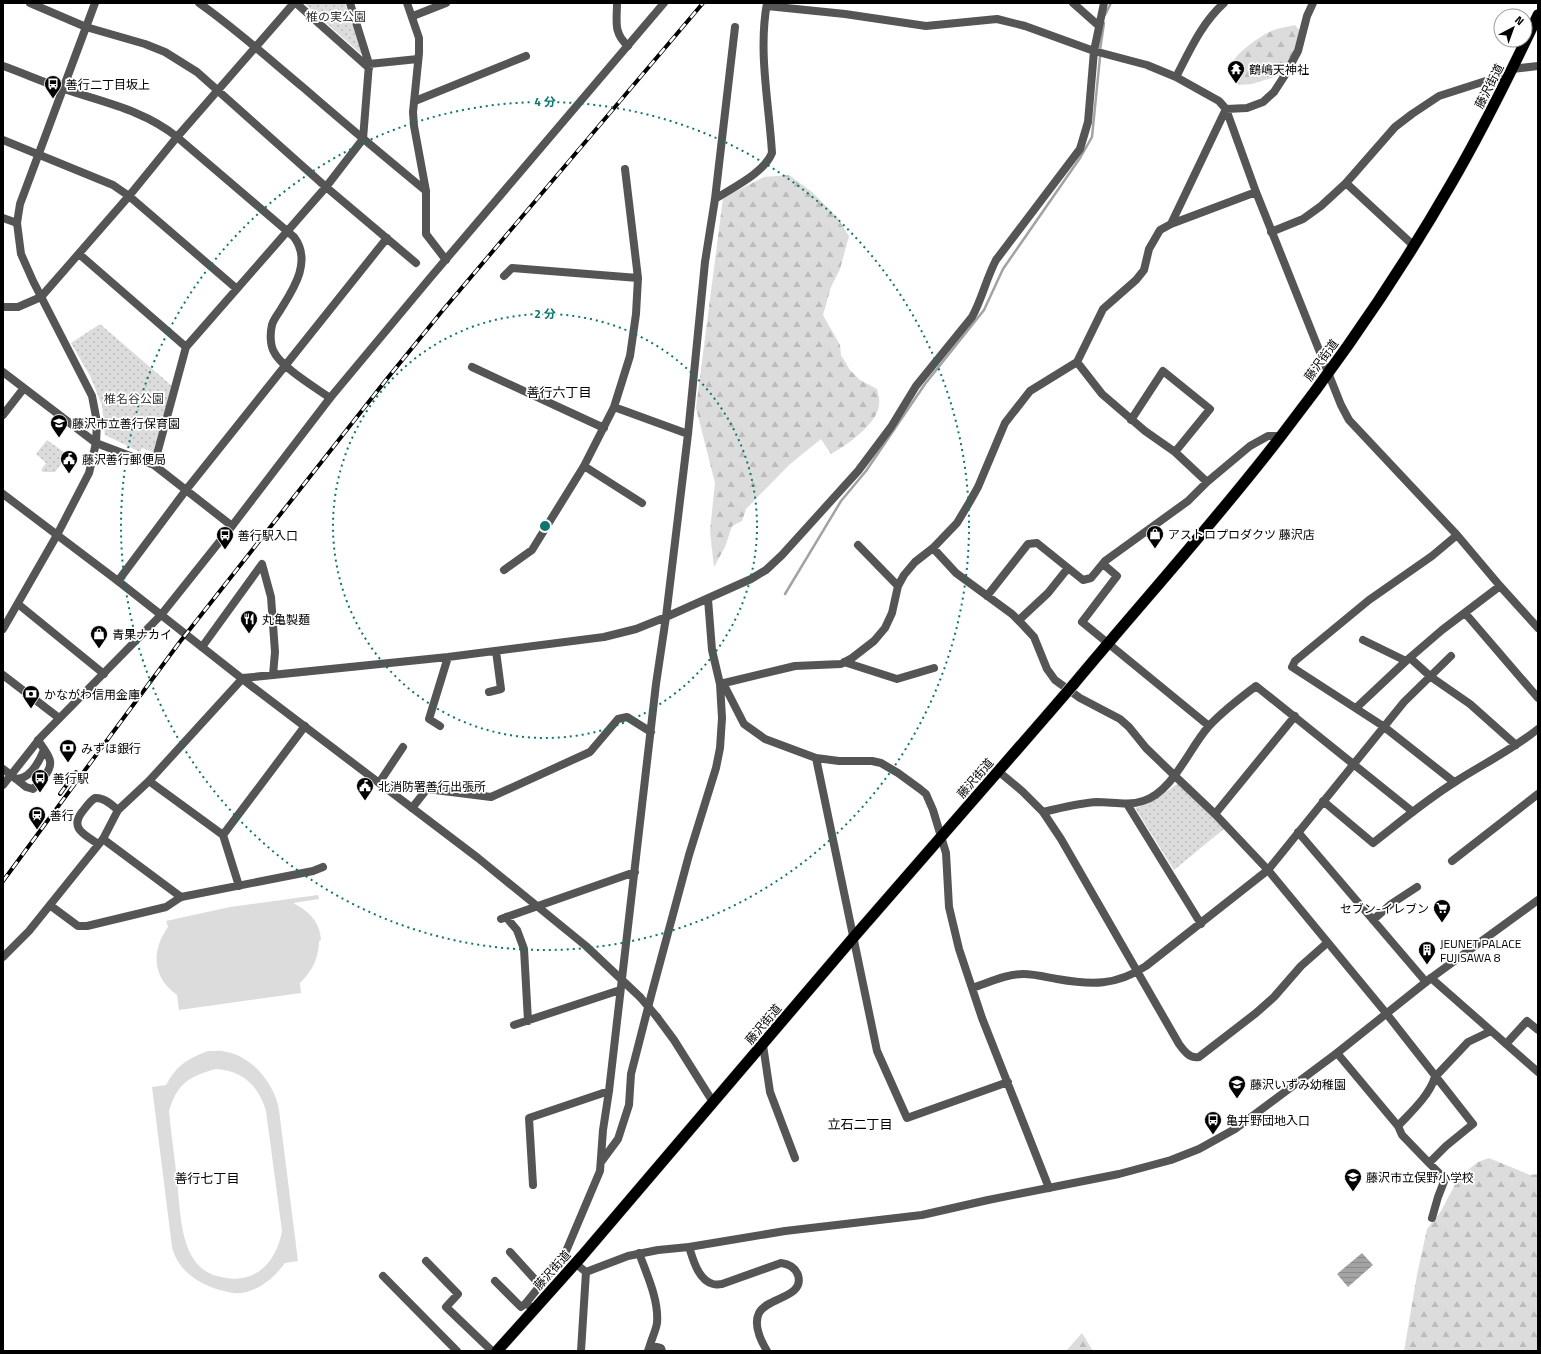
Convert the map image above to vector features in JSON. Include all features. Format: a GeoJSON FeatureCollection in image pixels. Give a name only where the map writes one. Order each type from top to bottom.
{"type":"FeatureCollection","features":[{"type":"Feature","properties":{"kind":"highway","name":"藤沢街道"},"geometry":{"type":"LineString","coordinates":[[497,1351],[530,1306],[575,1263],[853,938],[1073,685],[1282,436],[1328,374],[1414,246],[1452,183],[1507,81],[1538,16]]}},
{"type":"Feature","properties":{"kind":"street"},"geometry":{"type":"LineString","coordinates":[[30,3],[86,26],[145,44],[165,52],[197,72],[326,187],[416,263]]}},
{"type":"Feature","properties":{"kind":"street"},"geometry":{"type":"LineString","coordinates":[[3,629],[57,535],[89,472],[96,443],[97,422],[92,396],[41,297],[21,254],[17,223],[20,204],[95,3]]}},
{"type":"Feature","properties":{"kind":"street"},"geometry":{"type":"LineString","coordinates":[[199,3],[220,18],[426,191]]}},
{"type":"Feature","properties":{"kind":"street"},"geometry":{"type":"LineString","coordinates":[[3,307],[18,307],[41,297],[129,196],[177,136],[295,3],[369,66],[418,59]]}},
{"type":"Feature","properties":{"kind":"street"},"geometry":{"type":"LineString","coordinates":[[154,465],[186,347],[326,187],[363,139],[369,66],[350,3]]}},
{"type":"Feature","properties":{"kind":"street"},"geometry":{"type":"LineString","coordinates":[[407,3],[413,16],[419,38],[413,112],[414,126],[426,191],[426,234],[446,260]]}},
{"type":"Feature","properties":{"kind":"street"},"geometry":{"type":"LineString","coordinates":[[413,16],[446,3]]}},
{"type":"Feature","properties":{"kind":"street"},"geometry":{"type":"LineString","coordinates":[[617,3],[617,33],[622,41],[628,46]]}},
{"type":"Feature","properties":{"kind":"street"},"geometry":{"type":"LineString","coordinates":[[1073,3],[1099,26]]}},
{"type":"Feature","properties":{"kind":"street"},"geometry":{"type":"LineString","coordinates":[[3,957],[51,906],[101,841],[118,810],[149,781],[243,678],[448,657],[604,638],[636,629],[666,617],[751,579],[766,570],[803,532],[874,451],[920,381],[972,317],[978,306],[989,274],[996,260],[1080,149],[1088,122],[1094,51],[1104,3]]}},
{"type":"Feature","properties":{"kind":"street"},"geometry":{"type":"LineString","coordinates":[[1176,77],[1200,30],[1208,19],[1224,3]]}},
{"type":"Feature","properties":{"kind":"street"},"geometry":{"type":"LineString","coordinates":[[1226,109],[1247,108],[1263,102],[1274,92],[1298,51],[1307,16],[1313,3]]}},
{"type":"Feature","properties":{"kind":"street"},"geometry":{"type":"LineString","coordinates":[[3,785],[13,777],[38,740],[161,615],[232,526],[330,398],[628,46],[659,4]]}},
{"type":"Feature","properties":{"kind":"street"},"geometry":{"type":"LineString","coordinates":[[715,199],[754,174],[769,160],[772,153],[765,68],[764,18],[767,5],[845,14],[926,26],[997,19],[1025,26],[1094,51],[1147,65],[1176,77],[1219,101],[1226,109],[1256,192],[1341,406],[1349,420],[1457,535],[1538,628]]}},
{"type":"Feature","properties":{"kind":"street"},"geometry":{"type":"LineString","coordinates":[[495,1281],[521,1307],[530,1306],[540,1285],[564,1256],[600,1171],[603,1130],[609,1091],[656,684],[666,617],[688,434],[705,262],[715,199],[735,27]]}},
{"type":"Feature","properties":{"kind":"street"},"geometry":{"type":"LineString","coordinates":[[415,101],[526,56]]}},
{"type":"Feature","properties":{"kind":"street"},"geometry":{"type":"LineString","coordinates":[[3,66],[63,89],[118,106],[156,122],[177,136],[298,241],[302,258],[301,271],[296,284],[272,324],[271,345],[274,353],[284,365],[330,398]]}},
{"type":"Feature","properties":{"kind":"street"},"geometry":{"type":"LineString","coordinates":[[1512,69],[1538,66]]}},
{"type":"Feature","properties":{"kind":"street"},"geometry":{"type":"LineString","coordinates":[[1272,232],[1304,219],[1346,183],[1395,127],[1440,96],[1495,78],[1507,81]]}},
{"type":"Feature","properties":{"kind":"street"},"geometry":{"type":"LineString","coordinates":[[1171,224],[1226,109]]}},
{"type":"Feature","properties":{"kind":"street"},"geometry":{"type":"LineString","coordinates":[[3,140],[113,185],[129,196],[237,289]]}},
{"type":"Feature","properties":{"kind":"street"},"geometry":{"type":"LineString","coordinates":[[504,570],[532,550],[584,466],[614,407],[630,356],[636,314],[638,278],[624,169]]}},
{"type":"Feature","properties":{"kind":"street"},"geometry":{"type":"LineString","coordinates":[[1346,183],[1414,246]]}},
{"type":"Feature","properties":{"kind":"street"},"geometry":{"type":"LineString","coordinates":[[721,684],[795,666],[834,665],[852,658],[874,641],[885,628],[892,613],[898,586],[904,575],[914,562],[933,548],[957,523],[978,487],[1005,423],[1030,391],[1077,362],[1103,310],[1136,280],[1144,270],[1149,249],[1160,230],[1171,224],[1256,192]]}},
{"type":"Feature","properties":{"kind":"street"},"geometry":{"type":"LineString","coordinates":[[3,218],[17,223]]}},
{"type":"Feature","properties":{"kind":"street"},"geometry":{"type":"LineString","coordinates":[[118,581],[186,490],[284,365],[387,238]]}},
{"type":"Feature","properties":{"kind":"street"},"geometry":{"type":"LineString","coordinates":[[79,254],[186,347]]}},
{"type":"Feature","properties":{"kind":"street"},"geometry":{"type":"LineString","coordinates":[[504,276],[512,268],[638,278]]}},
{"type":"Feature","properties":{"kind":"street"},"geometry":{"type":"LineString","coordinates":[[1077,362],[1102,394],[1131,420],[1175,452],[1207,482]]}},
{"type":"Feature","properties":{"kind":"street"},"geometry":{"type":"LineString","coordinates":[[472,367],[604,428]]}},
{"type":"Feature","properties":{"kind":"street"},"geometry":{"type":"LineString","coordinates":[[1131,420],[1163,371],[1210,409],[1175,452]]}},
{"type":"Feature","properties":{"kind":"street"},"geometry":{"type":"LineString","coordinates":[[3,372],[96,443],[154,465],[232,526]]}},
{"type":"Feature","properties":{"kind":"street"},"geometry":{"type":"LineString","coordinates":[[3,415],[24,388]]}},
{"type":"Feature","properties":{"kind":"street"},"geometry":{"type":"LineString","coordinates":[[614,407],[688,434]]}},
{"type":"Feature","properties":{"kind":"street"},"geometry":{"type":"LineString","coordinates":[[987,596],[1028,544],[1037,543],[1083,580],[1091,578],[1103,564],[1188,501],[1207,482],[1250,446],[1268,436],[1282,436]]}},
{"type":"Feature","properties":{"kind":"street"},"geometry":{"type":"LineString","coordinates":[[584,466],[642,503]]}},
{"type":"Feature","properties":{"kind":"street"},"geometry":{"type":"LineString","coordinates":[[3,494],[478,858],[586,946],[622,979],[657,1017],[678,1046],[713,1102]]}},
{"type":"Feature","properties":{"kind":"street"},"geometry":{"type":"LineString","coordinates":[[1454,782],[1383,726],[1292,667],[1295,661],[1369,600],[1432,556],[1457,535]]}},
{"type":"Feature","properties":{"kind":"street"},"geometry":{"type":"LineString","coordinates":[[858,545],[898,586]]}},
{"type":"Feature","properties":{"kind":"street"},"geometry":{"type":"LineString","coordinates":[[933,548],[956,573],[1019,620],[1034,637],[1047,669],[1055,680],[1080,698],[1120,719],[1129,727],[1146,748],[1215,814],[1268,870],[1386,1013],[1473,1124],[1446,1146],[1429,1163]]}},
{"type":"Feature","properties":{"kind":"street"},"geometry":{"type":"LineString","coordinates":[[202,647],[262,564],[271,597],[275,652],[273,675]]}},
{"type":"Feature","properties":{"kind":"street"},"geometry":{"type":"LineString","coordinates":[[1103,564],[1117,576],[1082,622],[1209,726]]}},
{"type":"Feature","properties":{"kind":"street"},"geometry":{"type":"LineString","coordinates":[[1019,620],[1048,593],[1068,568]]}},
{"type":"Feature","properties":{"kind":"street"},"geometry":{"type":"LineString","coordinates":[[1356,708],[1442,630],[1500,586]]}},
{"type":"Feature","properties":{"kind":"street"},"geometry":{"type":"LineString","coordinates":[[601,1162],[618,1139],[629,1105],[631,1074],[689,855],[716,768],[720,748],[722,718],[721,684],[712,650],[709,631],[708,599]]}},
{"type":"Feature","properties":{"kind":"street"},"geometry":{"type":"LineString","coordinates":[[18,604],[104,674]]}},
{"type":"Feature","properties":{"kind":"street"},"geometry":{"type":"LineString","coordinates":[[1465,613],[1538,698]]}},
{"type":"Feature","properties":{"kind":"street"},"geometry":{"type":"LineString","coordinates":[[1363,640],[1408,660],[1470,704],[1516,745]]}},
{"type":"Feature","properties":{"kind":"street"},"geometry":{"type":"LineString","coordinates":[[488,692],[501,690],[496,651]]}},
{"type":"Feature","properties":{"kind":"street"},"geometry":{"type":"LineString","coordinates":[[972,988],[1010,976],[1022,974],[1094,984],[1106,983],[1138,972],[1268,870],[1383,726],[1404,702],[1451,656]]}},
{"type":"Feature","properties":{"kind":"street"},"geometry":{"type":"LineString","coordinates":[[440,726],[428,719],[448,657]]}},
{"type":"Feature","properties":{"kind":"street"},"geometry":{"type":"LineString","coordinates":[[844,662],[897,679],[934,668]]}},
{"type":"Feature","properties":{"kind":"street"},"geometry":{"type":"LineString","coordinates":[[3,675],[59,718]]}},
{"type":"Feature","properties":{"kind":"street"},"geometry":{"type":"LineString","coordinates":[[721,684],[744,724],[765,739],[816,758],[839,761],[872,761],[889,766],[926,794],[932,806],[946,853],[948,895],[959,949],[982,1018],[1049,1188]]}},
{"type":"Feature","properties":{"kind":"street"},"geometry":{"type":"LineString","coordinates":[[1043,812],[1086,803],[1098,802],[1126,804],[1144,801],[1150,798],[1175,776],[1197,741],[1209,726],[1256,686],[1413,812]]}},
{"type":"Feature","properties":{"kind":"street"},"geometry":{"type":"LineString","coordinates":[[1215,814],[1295,716]]}},
{"type":"Feature","properties":{"kind":"street"},"geometry":{"type":"LineString","coordinates":[[412,808],[427,789],[491,797],[590,752],[618,719],[627,717],[651,732]]}},
{"type":"Feature","properties":{"kind":"street"},"geometry":{"type":"LineString","coordinates":[[223,835],[305,726]]}},
{"type":"Feature","properties":{"kind":"street"},"geometry":{"type":"LineString","coordinates":[[1323,801],[1374,843],[1454,782],[1516,745],[1538,729]]}},
{"type":"Feature","properties":{"kind":"street"},"geometry":{"type":"LineString","coordinates":[[3,769],[26,787],[33,789],[38,785],[52,764],[38,740]]}},
{"type":"Feature","properties":{"kind":"street"},"geometry":{"type":"LineString","coordinates":[[379,782],[403,747]]}},
{"type":"Feature","properties":{"kind":"street"},"geometry":{"type":"LineString","coordinates":[[13,777],[22,779],[26,776],[40,759],[44,750]]}},
{"type":"Feature","properties":{"kind":"street"},"geometry":{"type":"LineString","coordinates":[[816,758],[877,1051],[907,1118],[1008,1082]]}},
{"type":"Feature","properties":{"kind":"street"},"geometry":{"type":"LineString","coordinates":[[998,771],[1022,791],[1043,812],[1061,839],[1179,1044],[1184,1051],[1195,1058],[1256,1013],[1274,997],[1302,966],[1327,943]]}},
{"type":"Feature","properties":{"kind":"street"},"geometry":{"type":"LineString","coordinates":[[149,781],[223,835],[239,886]]}},
{"type":"Feature","properties":{"kind":"street"},"geometry":{"type":"LineString","coordinates":[[1452,861],[1538,794]]}},
{"type":"Feature","properties":{"kind":"street"},"geometry":{"type":"LineString","coordinates":[[118,810],[104,799],[95,798],[78,818],[78,828],[80,831],[101,841],[181,897]]}},
{"type":"Feature","properties":{"kind":"street"},"geometry":{"type":"LineString","coordinates":[[1126,804],[1201,924]]}},
{"type":"Feature","properties":{"kind":"street"},"geometry":{"type":"LineString","coordinates":[[1298,832],[1373,920],[1428,980],[1491,1031],[1538,1072]]}},
{"type":"Feature","properties":{"kind":"street"},"geometry":{"type":"LineString","coordinates":[[51,906],[78,926],[87,926],[166,907],[181,897],[313,871],[323,867]]}},
{"type":"Feature","properties":{"kind":"street"},"geometry":{"type":"LineString","coordinates":[[528,1021],[524,949],[517,930],[504,918],[635,872]]}},
{"type":"Feature","properties":{"kind":"street"},"geometry":{"type":"LineString","coordinates":[[1373,920],[1391,904],[1417,888]]}},
{"type":"Feature","properties":{"kind":"street"},"geometry":{"type":"LineString","coordinates":[[586,1272],[639,1253],[689,1247],[784,1231],[922,1215],[988,1200],[1119,1174],[1170,1160],[1200,1149],[1235,1129],[1337,1053],[1428,980],[1538,900]]}},
{"type":"Feature","properties":{"kind":"street"},"geometry":{"type":"LineString","coordinates":[[514,1025],[620,990]]}},
{"type":"Feature","properties":{"kind":"street"},"geometry":{"type":"LineString","coordinates":[[1506,1044],[1527,1021],[1538,1030]]}},
{"type":"Feature","properties":{"kind":"street"},"geometry":{"type":"LineString","coordinates":[[1398,1126],[1425,1096],[1433,1084],[1435,1077],[1468,1042],[1491,1031]]}},
{"type":"Feature","properties":{"kind":"street"},"geometry":{"type":"LineString","coordinates":[[763,1044],[770,1092],[795,1158]]}},
{"type":"Feature","properties":{"kind":"street"},"geometry":{"type":"LineString","coordinates":[[1337,1053],[1398,1126],[1402,1135],[1445,1179],[1432,1218]]}},
{"type":"Feature","properties":{"kind":"street"},"geometry":{"type":"LineString","coordinates":[[533,1185],[529,1118],[609,1091]]}},
{"type":"Feature","properties":{"kind":"street"},"geometry":{"type":"LineString","coordinates":[[689,1247],[696,1267],[704,1279],[713,1284],[722,1284],[781,1263],[788,1264],[797,1272],[799,1279],[798,1285],[794,1290],[786,1296],[768,1304],[759,1312],[757,1325],[763,1344],[767,1351]]}},
{"type":"Feature","properties":{"kind":"street"},"geometry":{"type":"LineString","coordinates":[[510,1252],[540,1285]]}},
{"type":"Feature","properties":{"kind":"street"},"geometry":{"type":"LineString","coordinates":[[639,1253],[652,1290],[656,1312],[657,1324],[649,1348],[661,1348],[662,1351]]}},
{"type":"Feature","properties":{"kind":"street"},"geometry":{"type":"LineString","coordinates":[[426,1261],[458,1294],[446,1307],[492,1351]]}},
{"type":"Feature","properties":{"kind":"street"},"geometry":{"type":"LineString","coordinates":[[575,1263],[586,1272]]}},
{"type":"Feature","properties":{"kind":"street"},"geometry":{"type":"LineString","coordinates":[[581,1351],[586,1272]]}},
{"type":"Feature","properties":{"kind":"street"},"geometry":{"type":"LineString","coordinates":[[383,1276],[457,1351]]}},
{"type":"Feature","properties":{"kind":"green space","name":"椎の実公園"},"geometry":{"type":"Polygon","coordinates":[[[304,3],[345,3],[362,54],[361,54],[304,3]]]}},
{"type":"Feature","properties":{"kind":"green space"},"geometry":{"type":"Polygon","coordinates":[[[1295,25],[1301,32],[1302,50],[1281,75],[1252,84],[1239,85],[1234,77],[1232,69],[1233,62],[1240,53],[1251,43],[1270,32],[1279,28],[1295,25]]]}},
{"type":"Feature","properties":{"kind":"green space"},"geometry":{"type":"Polygon","coordinates":[[[789,175],[812,192],[837,217],[849,236],[840,269],[831,287],[823,315],[840,345],[841,355],[850,370],[860,380],[877,389],[879,405],[873,419],[853,440],[845,446],[831,454],[821,439],[789,465],[746,509],[742,521],[732,526],[725,547],[714,567],[710,531],[715,483],[696,408],[723,198],[764,177],[789,175]]]}},
{"type":"Feature","properties":{"kind":"green space","name":"椎名谷公園"},"geometry":{"type":"Polygon","coordinates":[[[100,324],[172,386],[153,452],[142,448],[140,452],[105,435],[102,405],[90,376],[71,343],[100,324]]]}},
{"type":"Feature","properties":{"kind":"green space"},"geometry":{"type":"Polygon","coordinates":[[[47,440],[68,455],[55,472],[43,472],[41,470],[46,463],[36,454],[47,440]]]}},
{"type":"Feature","properties":{"kind":"green space"},"geometry":{"type":"Polygon","coordinates":[[[1180,782],[1225,828],[1174,870],[1135,808],[1153,801],[1180,782]]]}},
{"type":"Feature","properties":{"kind":"green space"},"geometry":{"type":"Polygon","coordinates":[[[318,895],[319,899],[293,903],[309,913],[313,918],[316,922],[321,940],[319,941],[318,953],[314,964],[300,983],[301,993],[179,1010],[177,995],[163,980],[157,963],[159,945],[162,936],[168,927],[166,921],[230,907],[318,895]]]}},
{"type":"Feature","properties":{"kind":"green space"},"geometry":{"type":"Polygon","coordinates":[[[208,1051],[222,1051],[237,1055],[246,1060],[254,1066],[268,1082],[277,1101],[279,1110],[298,1261],[285,1263],[266,1283],[247,1292],[232,1293],[207,1286],[185,1271],[175,1256],[172,1247],[152,1087],[166,1085],[174,1072],[183,1064],[208,1051]],[[216,1069],[198,1075],[185,1082],[176,1094],[169,1111],[181,1222],[184,1237],[189,1250],[195,1261],[205,1270],[217,1276],[237,1279],[250,1276],[263,1269],[276,1251],[282,1231],[266,1111],[263,1102],[254,1087],[248,1081],[242,1076],[226,1070],[216,1069]]]}},
{"type":"Feature","properties":{"kind":"green space"},"geometry":{"type":"Polygon","coordinates":[[[1489,1158],[1530,1175],[1538,1174],[1538,1351],[1404,1351],[1417,1275],[1427,1229],[1441,1211],[1459,1177],[1478,1162],[1489,1158]]]}},
{"type":"Feature","properties":{"kind":"green space"},"geometry":{"type":"Polygon","coordinates":[[[1082,1333],[1093,1351],[1066,1351],[1082,1333]]]}},
{"type":"Feature","properties":{"kind":"shaded area"},"geometry":{"type":"Polygon","coordinates":[[[1362,1253],[1373,1265],[1348,1287],[1337,1274],[1362,1253]]]}},
{"type":"Feature","properties":{"kind":"waterway"},"geometry":{"type":"LineString","coordinates":[[1105,15],[1111,3]]}},
{"type":"Feature","properties":{"kind":"waterway"},"geometry":{"type":"LineString","coordinates":[[1100,50],[1104,23]]}},
{"type":"Feature","properties":{"kind":"waterway"},"geometry":{"type":"LineString","coordinates":[[785,594],[841,501],[866,471],[925,384],[984,310],[1003,269],[1080,158],[1092,137],[1100,57]]}},
{"type":"Feature","properties":{"kind":"railway"},"geometry":{"type":"LineString","coordinates":[[3,881],[179,643],[386,380],[443,310],[703,3]]}},
{"type":"Feature","properties":{"kind":"railway"},"geometry":{"type":"LineString","coordinates":[[60,794],[76,772]]}},
{"type":"Feature","properties":{"kind":"place","name":"鶴嶋天神社"},"geometry":{"type":"Point","coordinates":[1236,84]}},
{"type":"Feature","properties":{"kind":"place","name":"善行二丁目坂上"},"geometry":{"type":"Point","coordinates":[53,99]}},
{"type":"Feature","properties":{"kind":"place","name":"藤沢市立善行保育園"},"geometry":{"type":"Point","coordinates":[59,438]}},
{"type":"Feature","properties":{"kind":"place","name":"藤沢善行郵便局"},"geometry":{"type":"Point","coordinates":[69,474]}},
{"type":"Feature","properties":{"kind":"place","name":"アストロプロダクツ 藤沢店"},"geometry":{"type":"Point","coordinates":[1155,549]}},
{"type":"Feature","properties":{"kind":"place","name":"善行駅入口"},"geometry":{"type":"Point","coordinates":[225,550]}},
{"type":"Feature","properties":{"kind":"place","name":"丸亀製麺"},"geometry":{"type":"Point","coordinates":[249,634]}},
{"type":"Feature","properties":{"kind":"place","name":"青果ナカイ"},"geometry":{"type":"Point","coordinates":[99,649]}},
{"type":"Feature","properties":{"kind":"place","name":"かながわ信用金庫"},"geometry":{"type":"Point","coordinates":[31,709]}},
{"type":"Feature","properties":{"kind":"place","name":"みずほ銀行"},"geometry":{"type":"Point","coordinates":[68,763]}},
{"type":"Feature","properties":{"kind":"place","name":"善行駅"},"geometry":{"type":"Point","coordinates":[40,793]}},
{"type":"Feature","properties":{"kind":"place","name":"北消防署善行出張所"},"geometry":{"type":"Point","coordinates":[365,801]}},
{"type":"Feature","properties":{"kind":"place","name":"善行"},"geometry":{"type":"Point","coordinates":[37,830]}},
{"type":"Feature","properties":{"kind":"place","name":"セブン-イレブン"},"geometry":{"type":"Point","coordinates":[1442,923]}},
{"type":"Feature","properties":{"kind":"place","name":"JEUNET PALACE FUJISAWA 8"},"geometry":{"type":"Point","coordinates":[1427,965]}},
{"type":"Feature","properties":{"kind":"place","name":"藤沢いずみ幼稚園"},"geometry":{"type":"Point","coordinates":[1237,1099]}},
{"type":"Feature","properties":{"kind":"place","name":"亀井野団地入口"},"geometry":{"type":"Point","coordinates":[1213,1135]}},
{"type":"Feature","properties":{"kind":"place","name":"藤沢市立俣野小学校"},"geometry":{"type":"Point","coordinates":[1353,1192]}},
{"type":"Feature","properties":{"kind":"district","name":"善行六丁目"},"geometry":{"type":"Point","coordinates":[559,392]}},
{"type":"Feature","properties":{"kind":"district","name":"立石二丁目"},"geometry":{"type":"Point","coordinates":[860,1124]}},
{"type":"Feature","properties":{"kind":"district","name":"善行七丁目"},"geometry":{"type":"Point","coordinates":[207,1178]}}]}
